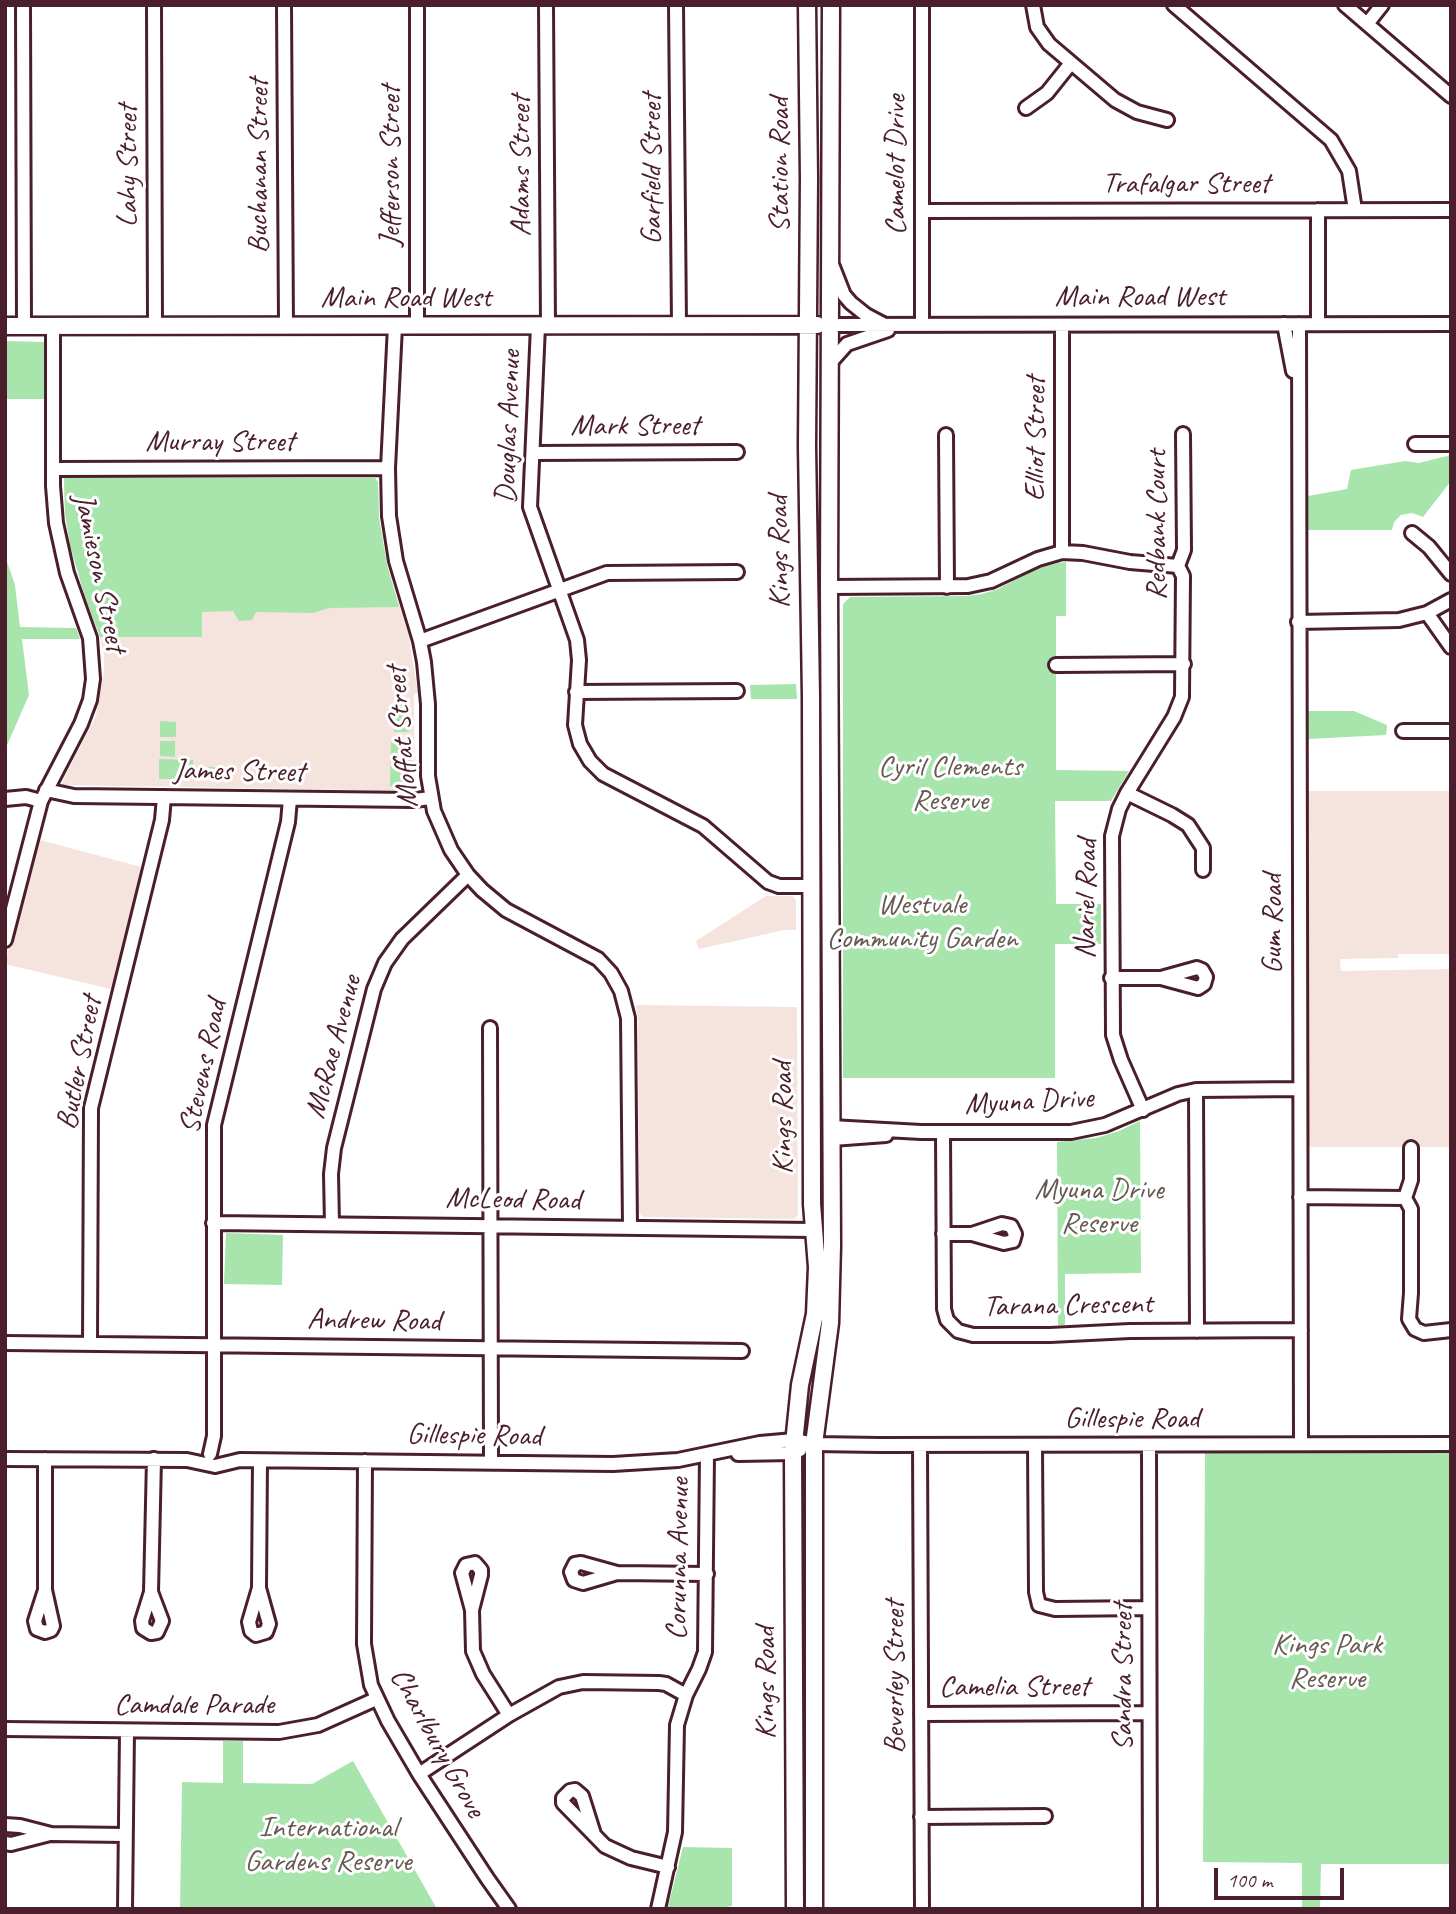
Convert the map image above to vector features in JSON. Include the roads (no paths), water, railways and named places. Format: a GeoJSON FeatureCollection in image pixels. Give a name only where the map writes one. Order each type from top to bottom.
{"type":"FeatureCollection","features":[{"type":"Feature","properties":{"kind":"main road","name":"Station Road"},"geometry":{"type":"LineString","coordinates":[[807,5],[807,325]]}},
{"type":"Feature","properties":{"kind":"main road","name":"Station Road"},"geometry":{"type":"LineString","coordinates":[[830,325],[831,5]]}},
{"type":"Feature","properties":{"kind":"main road","name":"Kings Road"},"geometry":{"type":"LineString","coordinates":[[795,1909],[793,1446],[798,1394],[812,1332],[816,1297],[811,1135],[807,325]]}},
{"type":"Feature","properties":{"kind":"main road","name":"Main Road West"},"geometry":{"type":"LineString","coordinates":[[5,326],[830,325]]}},
{"type":"Feature","properties":{"kind":"main road","name":"Kings Road"},"geometry":{"type":"LineString","coordinates":[[814,1909],[814,1444],[830,1323],[832,1133],[830,325]]}},
{"type":"Feature","properties":{"kind":"main road"},"geometry":{"type":"LineString","coordinates":[[809,587],[829,587]]}},
{"type":"Feature","properties":{"kind":"main road"},"geometry":{"type":"LineString","coordinates":[[810,886],[830,885]]}},
{"type":"Feature","properties":{"kind":"main road"},"geometry":{"type":"LineString","coordinates":[[811,1135],[832,1133]]}},
{"type":"Feature","properties":{"kind":"street"},"geometry":{"type":"LineString","coordinates":[[23,5],[24,326]]}},
{"type":"Feature","properties":{"kind":"street","name":"Lahy Street"},"geometry":{"type":"LineString","coordinates":[[154,5],[155,326]]}},
{"type":"Feature","properties":{"kind":"street","name":"Buchanan Street"},"geometry":{"type":"LineString","coordinates":[[284,5],[286,326]]}},
{"type":"Feature","properties":{"kind":"street","name":"Jefferson Street"},"geometry":{"type":"LineString","coordinates":[[417,5],[417,326]]}},
{"type":"Feature","properties":{"kind":"street","name":"Adams Street"},"geometry":{"type":"LineString","coordinates":[[543,326],[546,5]]}},
{"type":"Feature","properties":{"kind":"street","name":"Camelot Drive"},"geometry":{"type":"LineString","coordinates":[[916,325],[922,211],[922,5]]}},
{"type":"Feature","properties":{"kind":"street"},"geometry":{"type":"LineString","coordinates":[[1033,5],[1034,18],[1041,36],[1072,63],[1126,107],[1167,120]]}},
{"type":"Feature","properties":{"kind":"street"},"geometry":{"type":"LineString","coordinates":[[1174,5],[1331,140],[1349,171],[1355,210]]}},
{"type":"Feature","properties":{"kind":"street"},"geometry":{"type":"LineString","coordinates":[[1345,5],[1451,96]]}},
{"type":"Feature","properties":{"kind":"street"},"geometry":{"type":"LineString","coordinates":[[1367,24],[1382,5]]}},
{"type":"Feature","properties":{"kind":"street","name":"Garfield Street"},"geometry":{"type":"LineString","coordinates":[[678,8],[679,325]]}},
{"type":"Feature","properties":{"kind":"street"},"geometry":{"type":"LineString","coordinates":[[1026,108],[1047,93],[1072,63]]}},
{"type":"Feature","properties":{"kind":"street","name":"Trafalgar Street"},"geometry":{"type":"LineString","coordinates":[[922,211],[1451,210]]}},
{"type":"Feature","properties":{"kind":"street"},"geometry":{"type":"LineString","coordinates":[[1318,211],[1318,324]]}},
{"type":"Feature","properties":{"kind":"street"},"geometry":{"type":"LineString","coordinates":[[830,260],[844,295],[851,303],[866,315],[887,325]]}},
{"type":"Feature","properties":{"kind":"street","name":"Gum Road"},"geometry":{"type":"LineString","coordinates":[[1283,324],[1288,339],[1297,402]]}},
{"type":"Feature","properties":{"kind":"street","name":"Gum Road"},"geometry":{"type":"LineString","coordinates":[[1299,324],[1297,402],[1301,1444]]}},
{"type":"Feature","properties":{"kind":"street","name":"Main Road West"},"geometry":{"type":"LineString","coordinates":[[830,325],[1451,324]]}},
{"type":"Feature","properties":{"kind":"street"},"geometry":{"type":"LineString","coordinates":[[830,363],[840,350],[855,341],[916,325]]}},
{"type":"Feature","properties":{"kind":"street","name":"Elliot Street"},"geometry":{"type":"LineString","coordinates":[[1062,325],[1062,552]]}},
{"type":"Feature","properties":{"kind":"street","name":"Moffat Street"},"geometry":{"type":"LineString","coordinates":[[395,326],[388,468],[391,536],[401,582],[420,641],[428,705],[431,799],[443,836],[468,875],[482,890],[506,910],[598,959],[611,973],[621,991],[628,1018],[630,1228]]}},
{"type":"Feature","properties":{"kind":"street","name":"Douglas Avenue"},"geometry":{"type":"LineString","coordinates":[[543,326],[530,507],[579,650],[575,725],[580,744],[590,761],[603,774],[703,826],[768,882],[779,886],[810,886]]}},
{"type":"Feature","properties":{"kind":"street","name":"Jamieson Street"},"geometry":{"type":"LineString","coordinates":[[5,940],[44,796],[86,711],[94,671],[90,638],[69,580],[59,540],[53,469],[53,327]]}},
{"type":"Feature","properties":{"kind":"street","name":"Redbank Court"},"geometry":{"type":"LineString","coordinates":[[1183,434],[1184,551],[1178,566],[1183,576],[1184,616]]}},
{"type":"Feature","properties":{"kind":"street"},"geometry":{"type":"LineString","coordinates":[[946,435],[947,587]]}},
{"type":"Feature","properties":{"kind":"street"},"geometry":{"type":"LineString","coordinates":[[1416,444],[1451,444]]}},
{"type":"Feature","properties":{"kind":"street","name":"Mark Street"},"geometry":{"type":"LineString","coordinates":[[533,453],[737,452]]}},
{"type":"Feature","properties":{"kind":"street","name":"Murray Street"},"geometry":{"type":"LineString","coordinates":[[53,469],[388,468]]}},
{"type":"Feature","properties":{"kind":"street"},"geometry":{"type":"LineString","coordinates":[[1412,533],[1429,547],[1451,574]]}},
{"type":"Feature","properties":{"kind":"street"},"geometry":{"type":"LineString","coordinates":[[829,587],[947,587],[981,584],[1038,559],[1062,552],[1178,566]]}},
{"type":"Feature","properties":{"kind":"street"},"geometry":{"type":"LineString","coordinates":[[420,641],[599,575],[615,572],[737,572]]}},
{"type":"Feature","properties":{"kind":"street"},"geometry":{"type":"LineString","coordinates":[[1298,622],[1386,621],[1427,613],[1451,600]]}},
{"type":"Feature","properties":{"kind":"street"},"geometry":{"type":"LineString","coordinates":[[1427,613],[1451,647]]}},
{"type":"Feature","properties":{"kind":"street","name":"Nariel Road"},"geometry":{"type":"LineString","coordinates":[[1143,1110],[1113,1035],[1112,836],[1118,809],[1174,717],[1182,697],[1184,616]]}},
{"type":"Feature","properties":{"kind":"street"},"geometry":{"type":"LineString","coordinates":[[1056,665],[1184,664]]}},
{"type":"Feature","properties":{"kind":"street"},"geometry":{"type":"LineString","coordinates":[[576,692],[737,691]]}},
{"type":"Feature","properties":{"kind":"street"},"geometry":{"type":"LineString","coordinates":[[1403,731],[1451,731]]}},
{"type":"Feature","properties":{"kind":"street"},"geometry":{"type":"LineString","coordinates":[[1127,793],[1188,825],[1203,848],[1203,870]]}},
{"type":"Feature","properties":{"kind":"street","name":"James Street"},"geometry":{"type":"LineString","coordinates":[[5,799],[44,796],[431,799]]}},
{"type":"Feature","properties":{"kind":"street","name":"Butler Street"},"geometry":{"type":"LineString","coordinates":[[90,1343],[91,1108],[162,820],[164,797]]}},
{"type":"Feature","properties":{"kind":"street","name":"Stevens Road"},"geometry":{"type":"LineString","coordinates":[[214,1458],[214,1125],[289,822],[290,799]]}},
{"type":"Feature","properties":{"kind":"street","name":"McRae Avenue"},"geometry":{"type":"LineString","coordinates":[[332,1224],[334,1148],[374,989],[385,963],[402,939],[468,875]]}},
{"type":"Feature","properties":{"kind":"street"},"geometry":{"type":"LineString","coordinates":[[1111,978],[1161,978]]}},
{"type":"Feature","properties":{"kind":"street"},"geometry":{"type":"LineString","coordinates":[[489,1028],[491,1462]]}},
{"type":"Feature","properties":{"kind":"street","name":"Myuna Drive"},"geometry":{"type":"LineString","coordinates":[[832,1133],[1084,1130],[1105,1125],[1178,1094],[1196,1090],[1300,1088]]}},
{"type":"Feature","properties":{"kind":"street"},"geometry":{"type":"LineString","coordinates":[[1196,1090],[1197,1331]]}},
{"type":"Feature","properties":{"kind":"street","name":"Tarana Crescent"},"geometry":{"type":"LineString","coordinates":[[943,1132],[944,1309],[951,1325],[963,1333],[1050,1335],[1130,1331],[1301,1330]]}},
{"type":"Feature","properties":{"kind":"street"},"geometry":{"type":"LineString","coordinates":[[1411,1148],[1411,1180],[1405,1198],[1411,1209],[1409,1319],[1415,1329],[1424,1333],[1451,1330]]}},
{"type":"Feature","properties":{"kind":"street"},"geometry":{"type":"LineString","coordinates":[[1300,1197],[1405,1198]]}},
{"type":"Feature","properties":{"kind":"street","name":"McLeod Road"},"geometry":{"type":"LineString","coordinates":[[213,1223],[813,1230]]}},
{"type":"Feature","properties":{"kind":"street"},"geometry":{"type":"LineString","coordinates":[[943,1234],[972,1234]]}},
{"type":"Feature","properties":{"kind":"street","name":"Andrew Road"},"geometry":{"type":"LineString","coordinates":[[5,1343],[742,1351]]}},
{"type":"Feature","properties":{"kind":"street","name":"Gillespie Road"},"geometry":{"type":"LineString","coordinates":[[5,1459],[214,1458],[240,1461],[636,1464],[814,1444],[1451,1444]]}},
{"type":"Feature","properties":{"kind":"street","name":"Sandra Street"},"geometry":{"type":"LineString","coordinates":[[1149,1445],[1150,1909]]}},
{"type":"Feature","properties":{"kind":"street","name":"Beverley Street"},"geometry":{"type":"LineString","coordinates":[[920,1446],[922,1909]]}},
{"type":"Feature","properties":{"kind":"street"},"geometry":{"type":"LineString","coordinates":[[1035,1446],[1036,1592],[1039,1605],[1055,1609],[1149,1608]]}},
{"type":"Feature","properties":{"kind":"street","name":"Corunna Avenue"},"geometry":{"type":"LineString","coordinates":[[658,1909],[675,1832],[677,1726],[686,1695],[705,1652],[707,1455]]}},
{"type":"Feature","properties":{"kind":"street"},"geometry":{"type":"LineString","coordinates":[[45,1459],[45,1590]]}},
{"type":"Feature","properties":{"kind":"street"},"geometry":{"type":"LineString","coordinates":[[151,1592],[154,1459]]}},
{"type":"Feature","properties":{"kind":"street"},"geometry":{"type":"LineString","coordinates":[[259,1588],[260,1461]]}},
{"type":"Feature","properties":{"kind":"street","name":"Charlbury Grove"},"geometry":{"type":"LineString","coordinates":[[365,1461],[366,1668],[376,1699],[419,1774],[509,1909]]}},
{"type":"Feature","properties":{"kind":"street"},"geometry":{"type":"LineString","coordinates":[[617,1573],[707,1574]]}},
{"type":"Feature","properties":{"kind":"street"},"geometry":{"type":"LineString","coordinates":[[472,1610],[471,1636],[476,1661],[509,1715]]}},
{"type":"Feature","properties":{"kind":"street"},"geometry":{"type":"LineString","coordinates":[[419,1774],[509,1715],[559,1687],[583,1682],[659,1683],[686,1695]]}},
{"type":"Feature","properties":{"kind":"street","name":"Camdale Parade"},"geometry":{"type":"LineString","coordinates":[[5,1729],[242,1733],[301,1730],[333,1720],[376,1699]]}},
{"type":"Feature","properties":{"kind":"street","name":"Camelia Street"},"geometry":{"type":"LineString","coordinates":[[921,1714],[1149,1713]]}},
{"type":"Feature","properties":{"kind":"street"},"geometry":{"type":"LineString","coordinates":[[125,1909],[127,1731]]}},
{"type":"Feature","properties":{"kind":"street"},"geometry":{"type":"LineString","coordinates":[[921,1817],[1045,1816]]}},
{"type":"Feature","properties":{"kind":"street"},"geometry":{"type":"LineString","coordinates":[[5,1825],[51,1834],[125,1835]]}},
{"type":"Feature","properties":{"kind":"street"},"geometry":{"type":"LineString","coordinates":[[5,1843],[11,1844],[51,1834]]}},
{"type":"Feature","properties":{"kind":"street"},"geometry":{"type":"LineString","coordinates":[[594,1834],[615,1852],[668,1867]]}},
{"type":"Feature","properties":{"kind":"park label","name":"Cyril Clements Reserve"},"geometry":{"type":"Point","coordinates":[950,784]}},
{"type":"Feature","properties":{"kind":"park label","name":"Westvale Community Garden"},"geometry":{"type":"Point","coordinates":[922,922]}},
{"type":"Feature","properties":{"kind":"park label","name":"Myuna Drive Reserve"},"geometry":{"type":"Point","coordinates":[1099,1207]}},
{"type":"Feature","properties":{"kind":"park label","name":"Kings Park Reserve"},"geometry":{"type":"Point","coordinates":[1327,1662]}},
{"type":"Feature","properties":{"kind":"park label","name":"International Gardens Reserve"},"geometry":{"type":"Point","coordinates":[328,1846]}}]}
